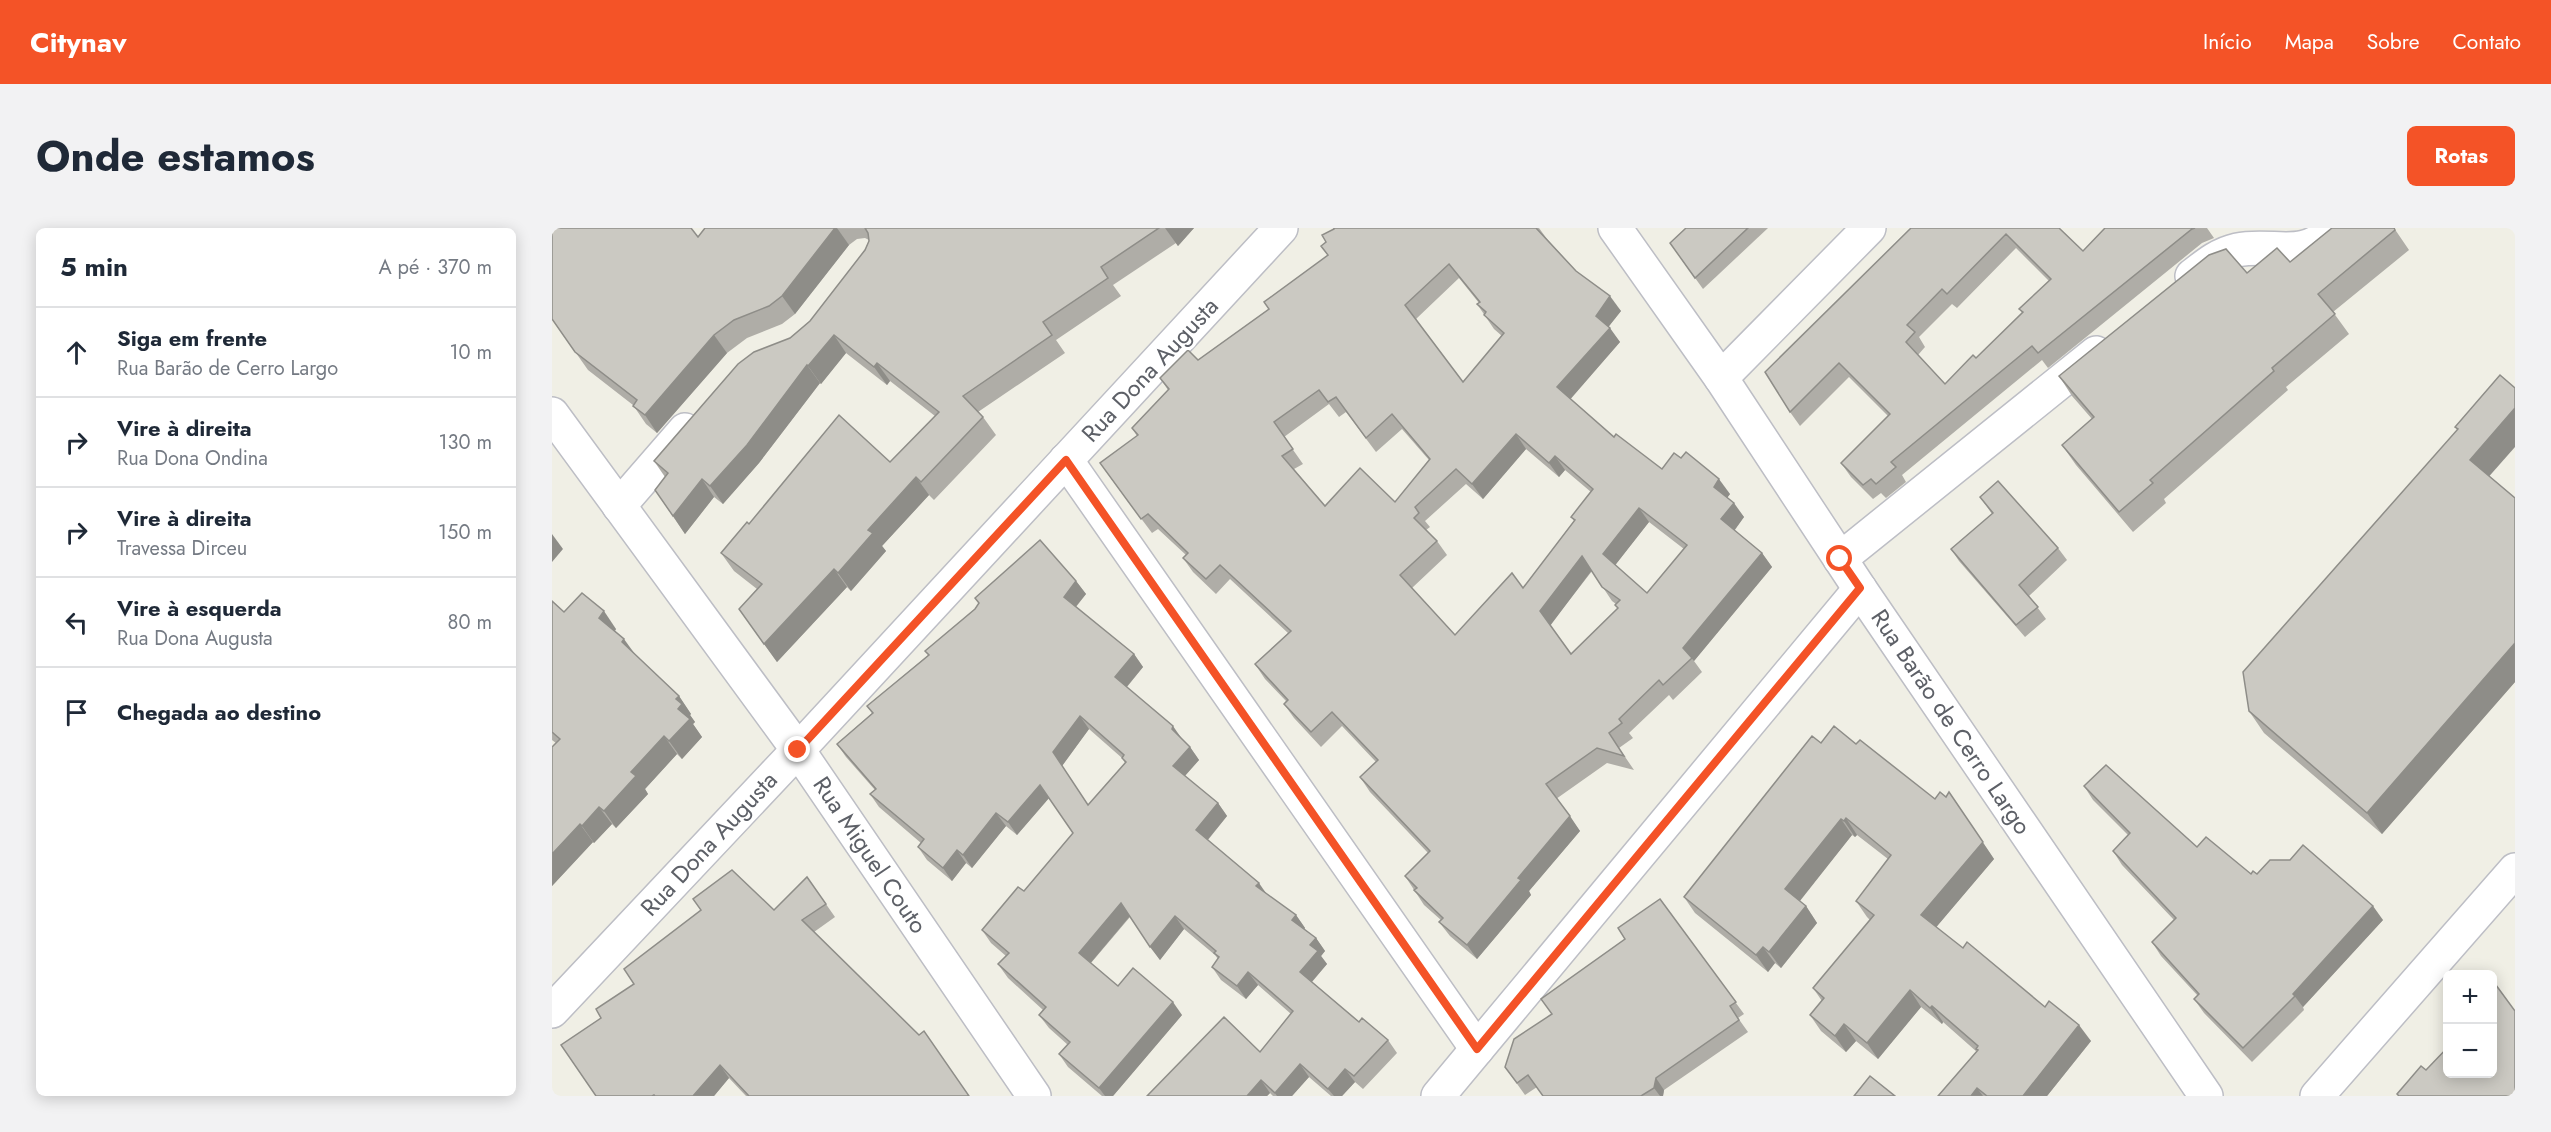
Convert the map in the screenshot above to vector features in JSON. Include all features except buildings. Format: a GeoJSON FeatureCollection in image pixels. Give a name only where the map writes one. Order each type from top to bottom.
{"type":"FeatureCollection","features":[{"type":"Feature","properties":{"kind":"street","name":"Rua Dona Augusta"},"geometry":{"type":"LineString","coordinates":[[552,1011],[798,750],[1281,228]]}},
{"type":"Feature","properties":{"kind":"street","name":"Rua Barão de Cerro Largo"},"geometry":{"type":"LineString","coordinates":[[1615,228],[1721,378],[1840,559],[2206,1096]]}},
{"type":"Feature","properties":{"kind":"street"},"geometry":{"type":"LineString","coordinates":[[1721,378],[1869,228]]}},
{"type":"Feature","properties":{"kind":"street"},"geometry":{"type":"LineString","coordinates":[[2169,295],[2214,258],[2238,250],[2293,250],[2322,241],[2335,228]]}},
{"type":"Feature","properties":{"kind":"street"},"geometry":{"type":"LineString","coordinates":[[1840,559],[2123,332]]}},
{"type":"Feature","properties":{"kind":"street"},"geometry":{"type":"LineString","coordinates":[[620,506],[701,411]]}},
{"type":"Feature","properties":{"kind":"street","name":"Rua Miguel Couto"},"geometry":{"type":"LineString","coordinates":[[552,414],[798,750],[1034,1096]]}},
{"type":"Feature","properties":{"kind":"street"},"geometry":{"type":"LineString","coordinates":[[1066,460],[1477,1049]]}},
{"type":"Feature","properties":{"kind":"street"},"geometry":{"type":"LineString","coordinates":[[1437,1096],[1860,588]]}},
{"type":"Feature","properties":{"kind":"street"},"geometry":{"type":"LineString","coordinates":[[2317,1096],[2515,870]]}},
{"type":"Feature","properties":{"kind":"route"},"geometry":{"type":"LineString","coordinates":[[798,750],[1066,460],[1477,1049],[1860,588],[1840,559]]}}]}
